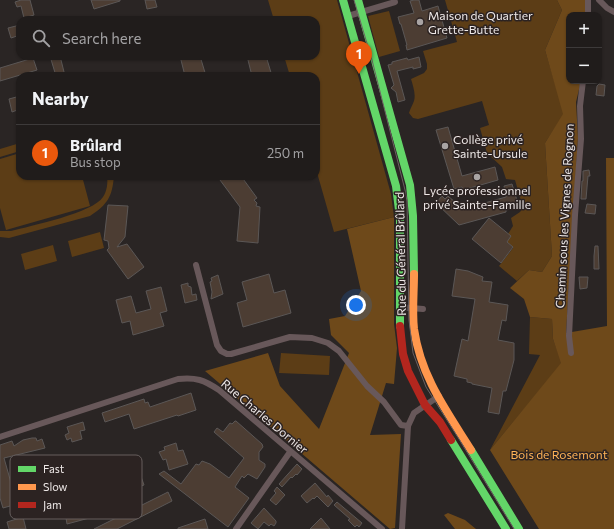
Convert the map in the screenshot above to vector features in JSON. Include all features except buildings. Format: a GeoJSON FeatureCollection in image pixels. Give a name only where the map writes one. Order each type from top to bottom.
{"type":"FeatureCollection","features":[{"type":"Feature","properties":{"kind":"main road","name":"Rue du Général Brûlard"},"geometry":{"type":"LineString","coordinates":[[343,0],[396,186],[400,218],[400,334],[403,354],[408,371],[425,405],[440,422],[506,529]]}},
{"type":"Feature","properties":{"kind":"main road","name":"Rue du Général Brûlard"},"geometry":{"type":"LineString","coordinates":[[358,0],[404,160],[411,191],[413,216],[414,328],[420,361],[431,385],[519,529]]}},
{"type":"Feature","properties":{"kind":"street"},"geometry":{"type":"LineString","coordinates":[[588,0],[588,12]]}},
{"type":"Feature","properties":{"kind":"street"},"geometry":{"type":"LineString","coordinates":[[599,0],[607,8],[614,12]]}},
{"type":"Feature","properties":{"kind":"street"},"geometry":{"type":"LineString","coordinates":[[348,16],[395,2]]}},
{"type":"Feature","properties":{"kind":"street","name":"Chemin sous les Vignes de Rognon"},"geometry":{"type":"LineString","coordinates":[[571,353],[568,336],[581,139],[580,106],[583,84]]}},
{"type":"Feature","properties":{"kind":"street"},"geometry":{"type":"LineString","coordinates":[[196,265],[217,345],[221,351],[231,354],[290,337],[312,338],[328,343],[338,351],[367,386],[384,402],[401,425],[408,426]]}},
{"type":"Feature","properties":{"kind":"street"},"geometry":{"type":"LineString","coordinates":[[399,307],[423,309]]}},
{"type":"Feature","properties":{"kind":"street","name":"Rue Charles Dornier"},"geometry":{"type":"LineString","coordinates":[[0,437],[178,379],[198,379],[208,383],[235,404],[382,529]]}},
{"type":"Feature","properties":{"kind":"street"},"geometry":{"type":"LineString","coordinates":[[402,529],[408,426],[414,414],[439,396]]}},
{"type":"Feature","properties":{"kind":"street"},"geometry":{"type":"LineString","coordinates":[[236,529],[290,452]]}},
{"type":"Feature","properties":{"kind":"shaded area"},"geometry":{"type":"Polygon","coordinates":[[[268,0],[337,0],[391,194],[394,217],[334,232],[319,180],[320,72],[289,72],[285,60],[320,60],[320,16],[273,16],[268,0]]]}},
{"type":"Feature","properties":{"kind":"shaded area"},"geometry":{"type":"Polygon","coordinates":[[[445,0],[557,0],[562,10],[545,50],[564,114],[545,143],[552,256],[542,272],[529,270],[517,281],[499,266],[513,248],[507,242],[508,234],[513,226],[511,218],[523,208],[515,180],[506,179],[502,167],[487,153],[480,128],[489,125],[482,101],[418,119],[413,118],[409,113],[415,98],[411,79],[424,73],[427,69],[423,51],[457,42],[445,0]]]}},
{"type":"Feature","properties":{"kind":"shaded area"},"geometry":{"type":"Polygon","coordinates":[[[389,11],[400,51],[379,57],[368,16],[389,11]]]}},
{"type":"Feature","properties":{"kind":"shaded area"},"geometry":{"type":"Polygon","coordinates":[[[16,144],[16,152],[0,157],[0,149],[16,144]]]}},
{"type":"Feature","properties":{"kind":"shaded area"},"geometry":{"type":"Polygon","coordinates":[[[16,154],[16,180],[83,180],[90,206],[6,230],[0,208],[0,159],[16,154]]]}},
{"type":"Feature","properties":{"kind":"shaded area"},"geometry":{"type":"Polygon","coordinates":[[[107,180],[113,180],[108,199],[101,208],[90,216],[9,238],[0,237],[0,231],[11,231],[46,222],[87,208],[97,203],[103,197],[107,180]]]}},
{"type":"Feature","properties":{"kind":"shaded area"},"geometry":{"type":"Polygon","coordinates":[[[100,232],[104,248],[72,257],[68,241],[100,232]]]}},
{"type":"Feature","properties":{"kind":"shaded area"},"geometry":{"type":"Polygon","coordinates":[[[53,245],[57,261],[25,270],[21,254],[53,245]]]}},
{"type":"Feature","properties":{"kind":"shaded area"},"geometry":{"type":"Polygon","coordinates":[[[530,317],[552,319],[553,339],[562,363],[490,450],[540,355],[529,354],[530,317]]]}},
{"type":"Feature","properties":{"kind":"shaded area"},"geometry":{"type":"Polygon","coordinates":[[[281,353],[330,356],[329,375],[279,373],[281,353]]]}},
{"type":"Feature","properties":{"kind":"green space","name":"Bois de Rosemont"},"geometry":{"type":"Polygon","coordinates":[[[557,0],[585,0],[585,12],[566,12],[566,84],[580,84],[576,102],[578,138],[566,333],[607,326],[606,158],[614,158],[614,529],[539,529],[490,450],[561,363],[553,339],[552,319],[530,317],[524,299],[510,288],[529,270],[542,272],[552,256],[545,143],[563,114],[545,50],[562,10],[557,0]]]}},
{"type":"Feature","properties":{"kind":"green space"},"geometry":{"type":"Polygon","coordinates":[[[394,217],[394,324],[397,348],[394,384],[386,383],[370,435],[401,434],[395,528],[390,529],[205,371],[268,353],[280,386],[319,429],[349,353],[331,335],[329,319],[345,316],[361,291],[347,229],[394,217]]]}},
{"type":"Feature","properties":{"kind":"green space"},"geometry":{"type":"Polygon","coordinates":[[[448,513],[465,520],[476,529],[455,529],[444,515],[448,513]]]}},
{"type":"Feature","properties":{"kind":"tram line"},"geometry":{"type":"LineString","coordinates":[[354,0],[372,60],[407,201],[409,320],[413,353],[426,387],[514,529]]}},
{"type":"Feature","properties":{"kind":"traffic: fast"},"geometry":{"type":"LineString","coordinates":[[343,0],[396,186],[400,218],[400,326]]}},
{"type":"Feature","properties":{"kind":"traffic: fast"},"geometry":{"type":"LineString","coordinates":[[358,0],[410,185],[413,216],[414,274]]}},
{"type":"Feature","properties":{"kind":"traffic: fast"},"geometry":{"type":"LineString","coordinates":[[451,440],[506,529]]}},
{"type":"Feature","properties":{"kind":"traffic: fast"},"geometry":{"type":"LineString","coordinates":[[471,450],[519,529]]}},
{"type":"Feature","properties":{"kind":"traffic: slow"},"geometry":{"type":"LineString","coordinates":[[414,274],[414,329],[422,363],[444,407],[471,450]]}},
{"type":"Feature","properties":{"kind":"traffic: jam"},"geometry":{"type":"LineString","coordinates":[[400,326],[403,354],[408,371],[425,405],[440,422],[451,440]]}},
{"type":"Feature","properties":{"kind":"place","name":"Maison de Quartier Grette-Butte"},"geometry":{"type":"Point","coordinates":[420,22]}},
{"type":"Feature","properties":{"kind":"place","name":"Brûlard"},"geometry":{"type":"Point","coordinates":[359,74]}},
{"type":"Feature","properties":{"kind":"place","name":"Collège privé Sainte-Ursule"},"geometry":{"type":"Point","coordinates":[445,146]}},
{"type":"Feature","properties":{"kind":"place","name":"Lycée professionnel privé Sainte-Famille"},"geometry":{"type":"Point","coordinates":[477,177]}}]}
